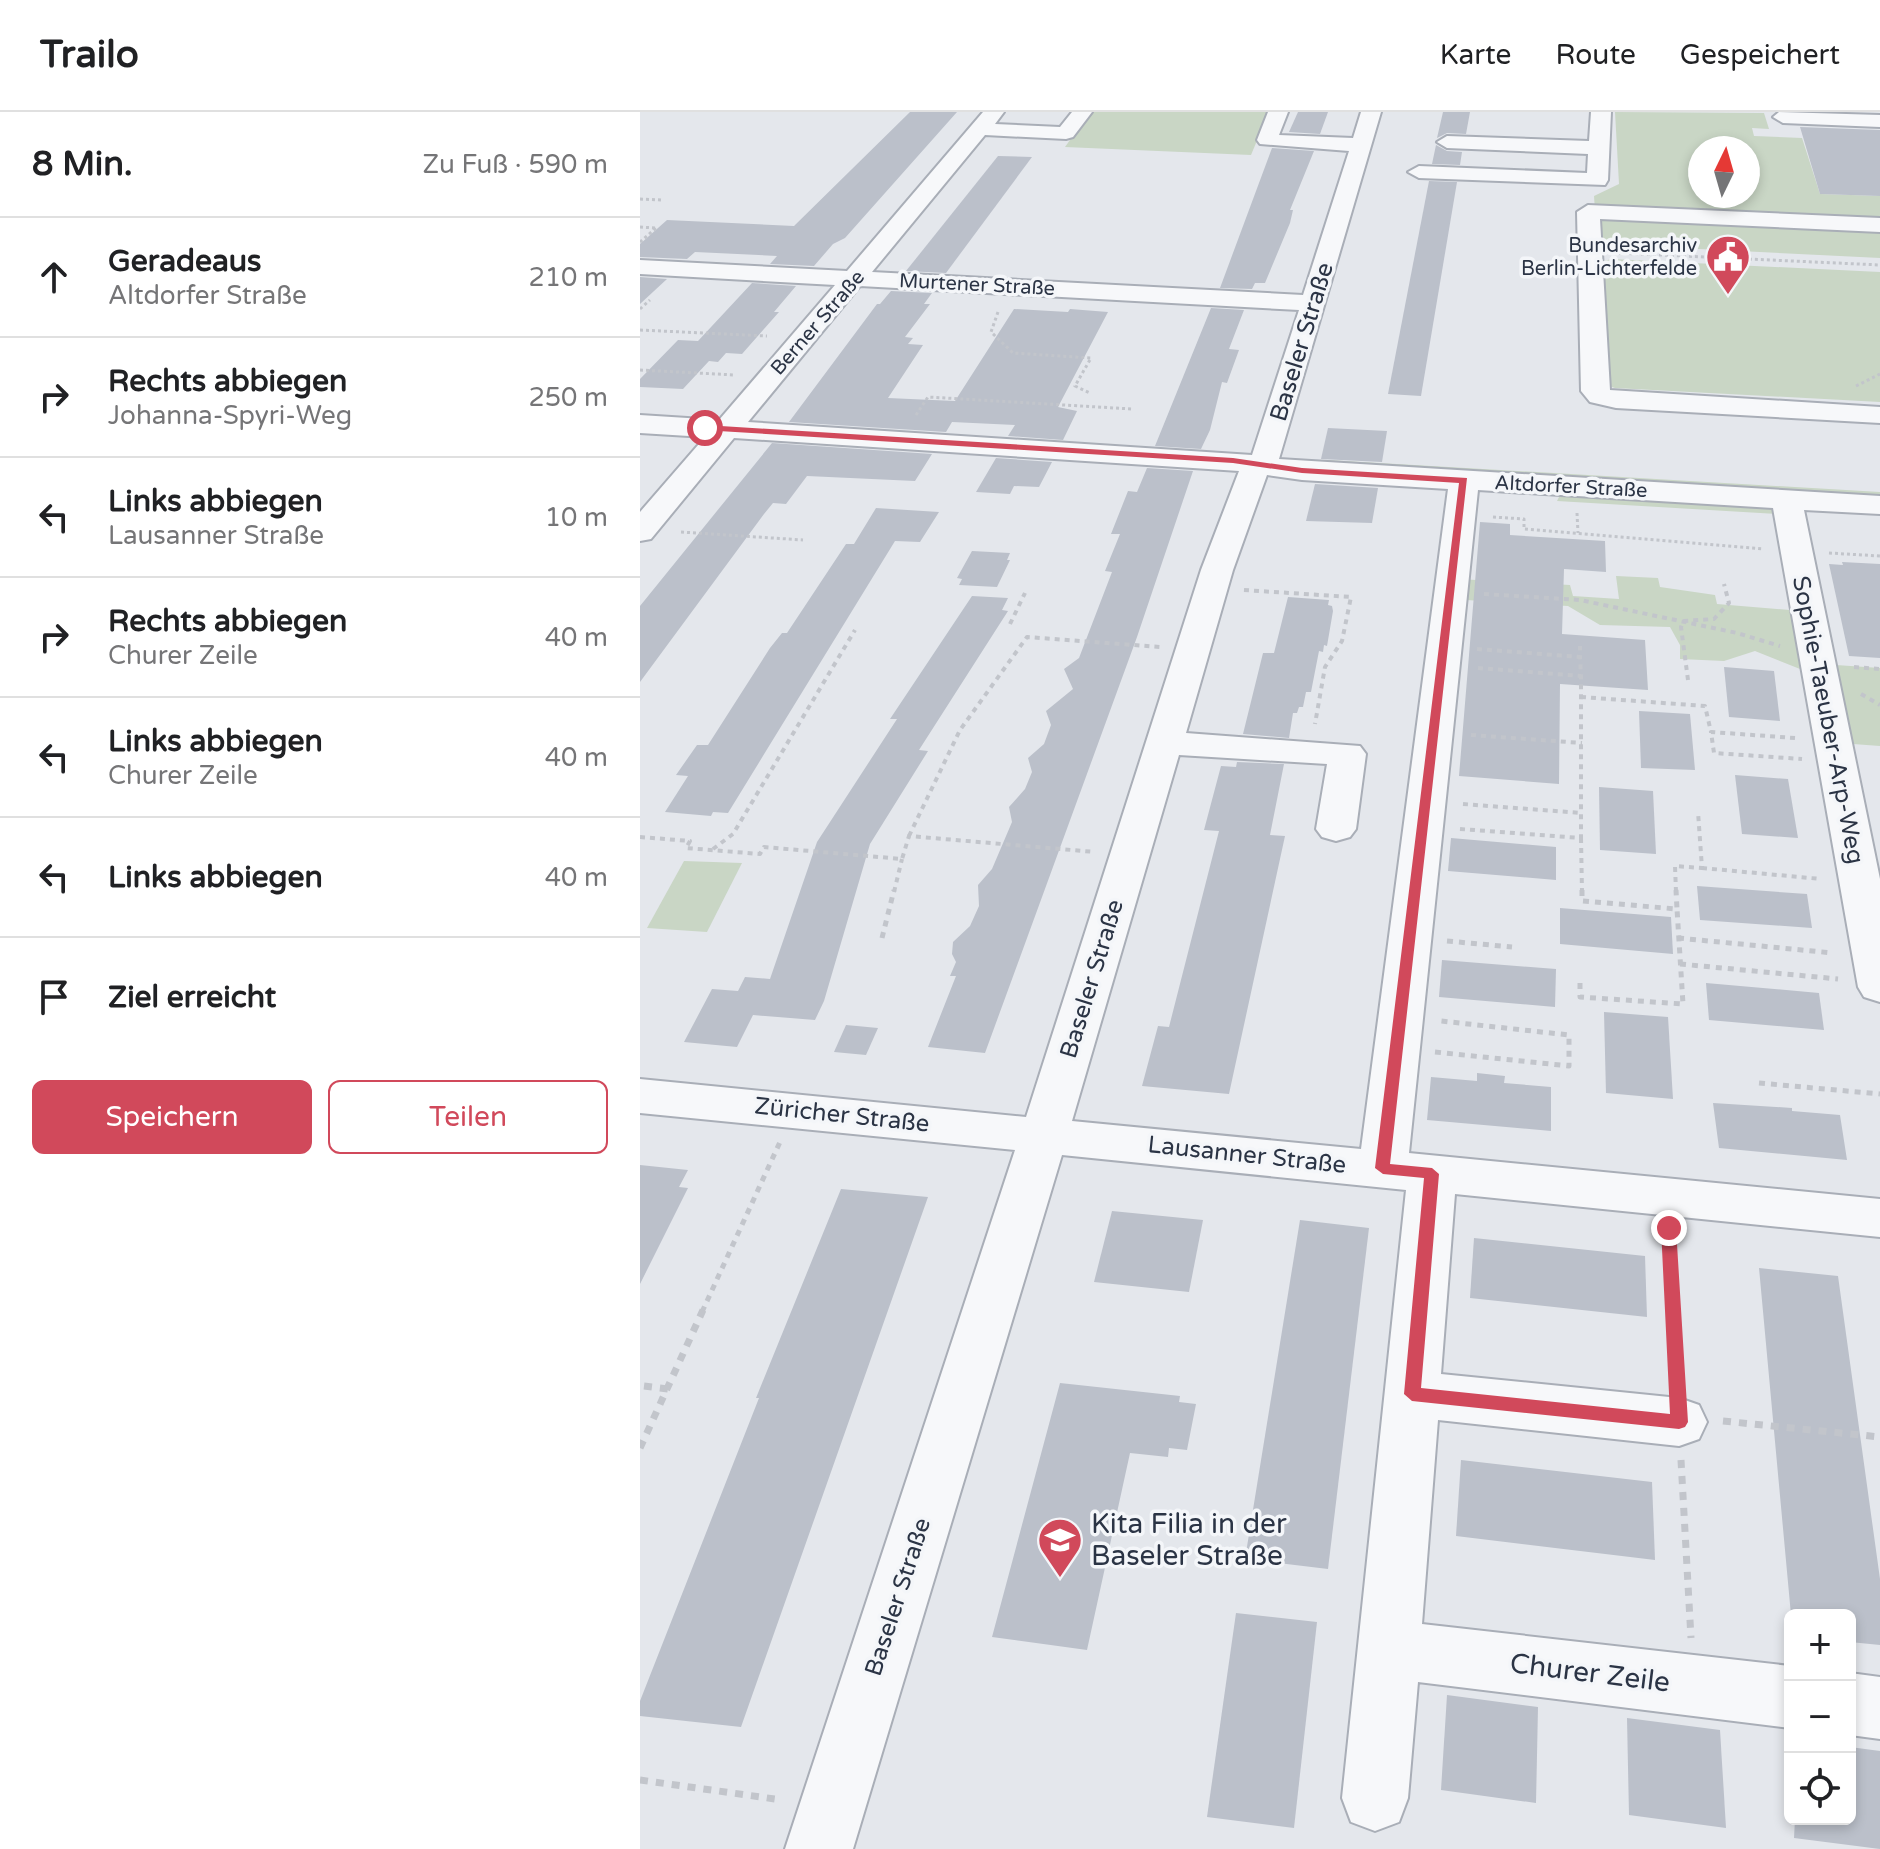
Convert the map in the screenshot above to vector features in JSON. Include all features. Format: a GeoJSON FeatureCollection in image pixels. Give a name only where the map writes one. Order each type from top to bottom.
{"type":"FeatureCollection","features":[{"type":"Feature","properties":{"kind":"street"},"geometry":{"type":"LineString","coordinates":[[987,120],[1066,133],[1082,112]]}},
{"type":"Feature","properties":{"kind":"street"},"geometry":{"type":"LineString","coordinates":[[1278,112],[1267,140],[1361,145]]}},
{"type":"Feature","properties":{"kind":"street","name":"Baseler Straße"},"geometry":{"type":"LineString","coordinates":[[819,1849],[1044,1135],[1217,570],[1250,477],[1268,453],[1371,112]]}},
{"type":"Feature","properties":{"kind":"street"},"geometry":{"type":"LineString","coordinates":[[1419,172],[1597,180],[1601,112]]}},
{"type":"Feature","properties":{"kind":"street"},"geometry":{"type":"LineString","coordinates":[[1783,117],[1880,121]]}},
{"type":"Feature","properties":{"kind":"street","name":"Berner Straße"},"geometry":{"type":"LineString","coordinates":[[641,529],[987,120]]}},
{"type":"Feature","properties":{"kind":"street"},"geometry":{"type":"LineString","coordinates":[[1447,142],[1599,148]]}},
{"type":"Feature","properties":{"kind":"street"},"geometry":{"type":"LineString","coordinates":[[1880,225],[1588,212],[1595,391],[1600,396],[1616,400],[1880,415]]}},
{"type":"Feature","properties":{"kind":"street","name":"Murtener Straße"},"geometry":{"type":"LineString","coordinates":[[640,267],[1314,303]]}},
{"type":"Feature","properties":{"kind":"street","name":"Altdorfer Straße"},"geometry":{"type":"LineString","coordinates":[[640,424],[1260,464],[1462,497],[1787,500],[1880,505]]}},
{"type":"Feature","properties":{"kind":"street"},"geometry":{"type":"LineString","coordinates":[[1375,1798],[1412,1394],[1407,1171],[1399,1033],[1462,497]]}},
{"type":"Feature","properties":{"kind":"street","name":"Sophie-Taeuber-Arp-Weg"},"geometry":{"type":"LineString","coordinates":[[1787,500],[1878,975]]}},
{"type":"Feature","properties":{"kind":"street"},"geometry":{"type":"LineString","coordinates":[[1165,743],[1347,754],[1336,829]]}},
{"type":"Feature","properties":{"kind":"street","name":"Züricher Straße"},"geometry":{"type":"LineString","coordinates":[[640,1096],[1044,1135]]}},
{"type":"Feature","properties":{"kind":"street","name":"Lausanner Straße"},"geometry":{"type":"LineString","coordinates":[[1044,1135],[1880,1218]]}},
{"type":"Feature","properties":{"kind":"street"},"geometry":{"type":"LineString","coordinates":[[1412,1394],[1679,1419]]}},
{"type":"Feature","properties":{"kind":"street","name":"Churer Zeile"},"geometry":{"type":"LineString","coordinates":[[1389,1649],[1784,1696]]}},
{"type":"Feature","properties":{"kind":"street"},"geometry":{"type":"LineString","coordinates":[[1856,1705],[1880,1708]]}},
{"type":"Feature","properties":{"kind":"path"},"geometry":{"type":"LineString","coordinates":[[640,199],[661,200]]}},
{"type":"Feature","properties":{"kind":"path"},"geometry":{"type":"LineString","coordinates":[[640,227],[656,228],[640,242]]}},
{"type":"Feature","properties":{"kind":"path"},"geometry":{"type":"LineString","coordinates":[[1590,252],[1880,265]]}},
{"type":"Feature","properties":{"kind":"path"},"geometry":{"type":"LineString","coordinates":[[640,309],[650,300]]}},
{"type":"Feature","properties":{"kind":"path"},"geometry":{"type":"LineString","coordinates":[[1001,307],[991,332],[1000,343],[1013,353],[1091,358],[1075,386],[1090,393]]}},
{"type":"Feature","properties":{"kind":"path"},"geometry":{"type":"LineString","coordinates":[[640,330],[766,336],[769,333]]}},
{"type":"Feature","properties":{"kind":"path"},"geometry":{"type":"LineString","coordinates":[[640,370],[734,375]]}},
{"type":"Feature","properties":{"kind":"path"},"geometry":{"type":"LineString","coordinates":[[912,420],[928,397],[1132,409]]}},
{"type":"Feature","properties":{"kind":"path"},"geometry":{"type":"LineString","coordinates":[[1462,497],[1524,519],[1524,529],[1627,536],[1627,540],[1880,556]]}},
{"type":"Feature","properties":{"kind":"path"},"geometry":{"type":"LineString","coordinates":[[1577,504],[1578,533]]}},
{"type":"Feature","properties":{"kind":"path"},"geometry":{"type":"LineString","coordinates":[[681,532],[803,540]]}},
{"type":"Feature","properties":{"kind":"path"},"geometry":{"type":"LineString","coordinates":[[1683,621],[1714,619],[1729,603],[1724,584]]}},
{"type":"Feature","properties":{"kind":"path"},"geometry":{"type":"LineString","coordinates":[[1237,589],[1351,597],[1342,641],[1325,667],[1314,729]]}},
{"type":"Feature","properties":{"kind":"path"},"geometry":{"type":"LineString","coordinates":[[1010,624],[1025,593]]}},
{"type":"Feature","properties":{"kind":"path"},"geometry":{"type":"LineString","coordinates":[[1451,593],[1580,600],[1683,621],[1784,647],[1880,705]]}},
{"type":"Feature","properties":{"kind":"path"},"geometry":{"type":"LineString","coordinates":[[1683,621],[1681,627],[1688,680]]}},
{"type":"Feature","properties":{"kind":"path"},"geometry":{"type":"LineString","coordinates":[[711,850],[733,834],[855,630]]}},
{"type":"Feature","properties":{"kind":"path"},"geometry":{"type":"LineString","coordinates":[[882,938],[909,836],[960,730],[1027,637],[1168,647]]}},
{"type":"Feature","properties":{"kind":"path"},"geometry":{"type":"LineString","coordinates":[[1580,646],[1582,901],[1677,909]]}},
{"type":"Feature","properties":{"kind":"path"},"geometry":{"type":"LineString","coordinates":[[1443,656],[1580,657]]}},
{"type":"Feature","properties":{"kind":"path"},"geometry":{"type":"LineString","coordinates":[[1443,656],[1581,676]]}},
{"type":"Feature","properties":{"kind":"path"},"geometry":{"type":"LineString","coordinates":[[1581,697],[1705,706],[1714,753],[1835,751]]}},
{"type":"Feature","properties":{"kind":"path"},"geometry":{"type":"LineString","coordinates":[[1434,732],[1582,743]]}},
{"type":"Feature","properties":{"kind":"path"},"geometry":{"type":"LineString","coordinates":[[1711,732],[1835,751]]}},
{"type":"Feature","properties":{"kind":"path"},"geometry":{"type":"LineString","coordinates":[[1698,812],[1702,868]]}},
{"type":"Feature","properties":{"kind":"path"},"geometry":{"type":"LineString","coordinates":[[1425,814],[1582,813]]}},
{"type":"Feature","properties":{"kind":"path"},"geometry":{"type":"LineString","coordinates":[[1425,814],[1581,838]]}},
{"type":"Feature","properties":{"kind":"path"},"geometry":{"type":"LineString","coordinates":[[909,836],[1100,852]]}},
{"type":"Feature","properties":{"kind":"path"},"geometry":{"type":"LineString","coordinates":[[640,837],[690,841],[686,848],[760,854],[764,847],[902,859]]}},
{"type":"Feature","properties":{"kind":"path"},"geometry":{"type":"LineString","coordinates":[[1580,983],[1580,997],[1683,1004],[1675,866],[1859,883]]}},
{"type":"Feature","properties":{"kind":"path"},"geometry":{"type":"LineString","coordinates":[[1410,938],[1512,947]]}},
{"type":"Feature","properties":{"kind":"path"},"geometry":{"type":"LineString","coordinates":[[1678,938],[1878,975]]}},
{"type":"Feature","properties":{"kind":"path"},"geometry":{"type":"LineString","coordinates":[[1680,964],[1878,975]]}},
{"type":"Feature","properties":{"kind":"path"},"geometry":{"type":"LineString","coordinates":[[1399,1033],[1569,1035],[1569,1066],[1399,1033]]}},
{"type":"Feature","properties":{"kind":"path"},"geometry":{"type":"LineString","coordinates":[[1759,1083],[1880,1094]]}},
{"type":"Feature","properties":{"kind":"path"},"geometry":{"type":"LineString","coordinates":[[640,1448],[782,1138]]}},
{"type":"Feature","properties":{"kind":"path"},"geometry":{"type":"LineString","coordinates":[[1669,1228],[1693,1685]]}},
{"type":"Feature","properties":{"kind":"path"},"geometry":{"type":"LineString","coordinates":[[644,1386],[668,1389]]}},
{"type":"Feature","properties":{"kind":"path"},"geometry":{"type":"LineString","coordinates":[[1679,1419],[1880,1437]]}},
{"type":"Feature","properties":{"kind":"path"},"geometry":{"type":"LineString","coordinates":[[640,1780],[787,1801]]}},
{"type":"Feature","properties":{"kind":"green space"},"geometry":{"type":"Polygon","coordinates":[[[1090,112],[1269,112],[1251,155],[1065,147],[1090,112]]]}},
{"type":"Feature","properties":{"kind":"green space"},"geometry":{"type":"Polygon","coordinates":[[[1615,112],[1764,113],[1769,129],[1752,128],[1754,136],[1688,136],[1688,208],[1760,208],[1760,136],[1802,138],[1820,194],[1880,196],[1880,224],[1595,211],[1594,196],[1619,184],[1615,112]]]}},
{"type":"Feature","properties":{"kind":"green space"},"geometry":{"type":"Polygon","coordinates":[[[1597,215],[1880,227],[1880,258],[1598,244],[1597,215]]]}},
{"type":"Feature","properties":{"kind":"green space"},"geometry":{"type":"Polygon","coordinates":[[[1612,259],[1880,272],[1880,402],[1615,388],[1603,384],[1599,262],[1612,259]]]}},
{"type":"Feature","properties":{"kind":"green space"},"geometry":{"type":"Polygon","coordinates":[[[1328,460],[1880,492],[1880,499],[1325,466],[1328,460]]]}},
{"type":"Feature","properties":{"kind":"green space"},"geometry":{"type":"Polygon","coordinates":[[[1560,495],[1769,507],[1777,514],[1557,501],[1560,495]]]}},
{"type":"Feature","properties":{"kind":"green space"},"geometry":{"type":"Polygon","coordinates":[[[1616,576],[1658,578],[1660,587],[1715,595],[1717,604],[1790,610],[1800,669],[1755,651],[1724,661],[1680,659],[1680,645],[1670,627],[1600,625],[1568,606],[1466,600],[1458,579],[1570,585],[1573,596],[1619,599],[1616,576]]]}},
{"type":"Feature","properties":{"kind":"green space"},"geometry":{"type":"Polygon","coordinates":[[[1836,665],[1880,668],[1880,746],[1853,744],[1836,665]]]}},
{"type":"Feature","properties":{"kind":"green space"},"geometry":{"type":"Polygon","coordinates":[[[684,861],[742,863],[707,932],[647,928],[684,861]]]}},
{"type":"Feature","properties":{"kind":"building"},"geometry":{"type":"Polygon","coordinates":[[[910,112],[957,112],[845,238],[833,244],[814,266],[770,264],[777,256],[695,252],[687,259],[640,257],[640,244],[667,220],[794,226],[910,112]]]}},
{"type":"Feature","properties":{"kind":"building"},"geometry":{"type":"Polygon","coordinates":[[[1298,112],[1328,112],[1320,134],[1289,132],[1298,112]]]}},
{"type":"Feature","properties":{"kind":"building"},"geometry":{"type":"Polygon","coordinates":[[[1443,112],[1470,112],[1466,134],[1447,133],[1437,138],[1443,112]]]}},
{"type":"Feature","properties":{"kind":"building"},"geometry":{"type":"Polygon","coordinates":[[[1800,127],[1880,130],[1880,196],[1820,194],[1800,127]]]}},
{"type":"Feature","properties":{"kind":"building"},"geometry":{"type":"Polygon","coordinates":[[[1436,145],[1447,151],[1462,152],[1460,165],[1432,164],[1436,145]]]}},
{"type":"Feature","properties":{"kind":"building"},"geometry":{"type":"Polygon","coordinates":[[[1272,148],[1314,151],[1290,210],[1293,210],[1290,223],[1265,283],[1255,283],[1252,289],[1220,288],[1272,148]]]}},
{"type":"Feature","properties":{"kind":"building"},"geometry":{"type":"Polygon","coordinates":[[[998,156],[1032,157],[946,273],[906,271],[998,156]]]}},
{"type":"Feature","properties":{"kind":"building"},"geometry":{"type":"Polygon","coordinates":[[[1429,181],[1457,182],[1421,396],[1388,394],[1429,181]]]}},
{"type":"Feature","properties":{"kind":"building"},"geometry":{"type":"Polygon","coordinates":[[[640,277],[667,279],[640,304],[640,277]]]}},
{"type":"Feature","properties":{"kind":"building"},"geometry":{"type":"Polygon","coordinates":[[[752,283],[796,286],[774,312],[779,312],[742,354],[726,353],[718,362],[709,361],[683,389],[640,387],[640,379],[678,340],[698,341],[752,283]]]}},
{"type":"Feature","properties":{"kind":"building"},"geometry":{"type":"Polygon","coordinates":[[[891,291],[932,293],[924,304],[930,304],[905,337],[913,338],[908,344],[923,345],[888,398],[955,401],[1014,309],[1108,312],[1058,407],[1077,411],[1063,440],[1008,436],[1015,425],[952,422],[946,432],[789,422],[877,304],[891,291]]]}},
{"type":"Feature","properties":{"kind":"building"},"geometry":{"type":"Polygon","coordinates":[[[1211,308],[1244,310],[1229,349],[1239,350],[1227,383],[1222,382],[1210,430],[1201,449],[1155,446],[1211,308]]]}},
{"type":"Feature","properties":{"kind":"building"},"geometry":{"type":"Polygon","coordinates":[[[1328,428],[1387,431],[1382,462],[1321,459],[1328,428]]]}},
{"type":"Feature","properties":{"kind":"building"},"geometry":{"type":"Polygon","coordinates":[[[772,443],[932,454],[915,481],[807,476],[786,504],[773,503],[764,514],[640,682],[640,606],[772,443]]]}},
{"type":"Feature","properties":{"kind":"building"},"geometry":{"type":"Polygon","coordinates":[[[996,458],[1052,462],[1039,487],[1014,486],[1010,494],[976,492],[996,458]]]}},
{"type":"Feature","properties":{"kind":"building"},"geometry":{"type":"Polygon","coordinates":[[[1147,468],[1193,471],[1137,637],[985,1053],[928,1047],[956,976],[950,976],[956,962],[952,954],[953,942],[970,926],[979,906],[978,885],[992,869],[1012,822],[1009,807],[1025,789],[1032,772],[1028,758],[1044,744],[1051,725],[1046,711],[1073,689],[1064,669],[1079,658],[1112,572],[1105,571],[1120,534],[1111,534],[1128,491],[1137,492],[1147,468]]]}},
{"type":"Feature","properties":{"kind":"building"},"geometry":{"type":"Polygon","coordinates":[[[1315,484],[1378,488],[1372,523],[1306,521],[1315,484]]]}},
{"type":"Feature","properties":{"kind":"building"},"geometry":{"type":"Polygon","coordinates":[[[876,508],[939,512],[920,542],[895,541],[728,813],[713,812],[711,816],[665,812],[688,776],[676,775],[697,745],[708,745],[770,648],[782,633],[787,633],[846,544],[854,544],[876,508]]]}},
{"type":"Feature","properties":{"kind":"building"},"geometry":{"type":"Polygon","coordinates":[[[1480,522],[1510,524],[1510,535],[1605,541],[1606,572],[1564,569],[1562,634],[1645,640],[1648,690],[1560,684],[1559,784],[1459,776],[1480,522]]]}},
{"type":"Feature","properties":{"kind":"building"},"geometry":{"type":"Polygon","coordinates":[[[972,551],[1010,553],[1007,560],[1010,560],[997,587],[959,585],[962,579],[957,578],[972,551]]]}},
{"type":"Feature","properties":{"kind":"building"},"geometry":{"type":"Polygon","coordinates":[[[1842,562],[1880,564],[1880,658],[1849,656],[1829,564],[1843,565],[1842,562]]]}},
{"type":"Feature","properties":{"kind":"building"},"geometry":{"type":"Polygon","coordinates":[[[972,596],[1008,598],[1002,610],[1008,611],[919,750],[928,751],[870,844],[824,1001],[815,1020],[753,1015],[737,1047],[684,1042],[712,989],[738,991],[745,977],[770,979],[817,842],[897,719],[890,719],[972,596]]]}},
{"type":"Feature","properties":{"kind":"building"},"geometry":{"type":"Polygon","coordinates":[[[1288,597],[1329,600],[1328,605],[1332,606],[1333,611],[1327,646],[1324,645],[1323,652],[1319,651],[1311,692],[1306,692],[1303,707],[1293,713],[1289,738],[1243,734],[1263,653],[1274,653],[1288,597]]]}},
{"type":"Feature","properties":{"kind":"building"},"geometry":{"type":"Polygon","coordinates":[[[1724,667],[1774,671],[1780,721],[1729,717],[1724,667]]]}},
{"type":"Feature","properties":{"kind":"building"},"geometry":{"type":"Polygon","coordinates":[[[1639,711],[1690,714],[1695,770],[1641,768],[1639,711]]]}},
{"type":"Feature","properties":{"kind":"building"},"geometry":{"type":"Polygon","coordinates":[[[1237,762],[1284,764],[1270,835],[1285,836],[1229,1094],[1142,1086],[1158,1026],[1169,1027],[1219,831],[1204,830],[1221,766],[1236,767],[1237,762]]]}},
{"type":"Feature","properties":{"kind":"building"},"geometry":{"type":"Polygon","coordinates":[[[1735,775],[1788,779],[1798,838],[1742,834],[1735,775]]]}},
{"type":"Feature","properties":{"kind":"building"},"geometry":{"type":"Polygon","coordinates":[[[1599,787],[1653,791],[1656,854],[1600,850],[1599,787]]]}},
{"type":"Feature","properties":{"kind":"building"},"geometry":{"type":"Polygon","coordinates":[[[1451,838],[1556,847],[1556,880],[1448,871],[1451,838]]]}},
{"type":"Feature","properties":{"kind":"building"},"geometry":{"type":"Polygon","coordinates":[[[1697,886],[1807,894],[1812,928],[1700,920],[1697,886]]]}},
{"type":"Feature","properties":{"kind":"building"},"geometry":{"type":"Polygon","coordinates":[[[1560,908],[1671,917],[1673,954],[1560,944],[1560,908]]]}},
{"type":"Feature","properties":{"kind":"building"},"geometry":{"type":"Polygon","coordinates":[[[1442,960],[1556,969],[1555,1007],[1439,997],[1442,960]]]}},
{"type":"Feature","properties":{"kind":"building"},"geometry":{"type":"Polygon","coordinates":[[[1706,983],[1819,993],[1824,1030],[1709,1020],[1706,983]]]}},
{"type":"Feature","properties":{"kind":"building"},"geometry":{"type":"Polygon","coordinates":[[[1604,1012],[1668,1017],[1673,1099],[1606,1093],[1604,1012]]]}},
{"type":"Feature","properties":{"kind":"building"},"geometry":{"type":"Polygon","coordinates":[[[846,1025],[878,1028],[866,1055],[834,1052],[846,1025]]]}},
{"type":"Feature","properties":{"kind":"building"},"geometry":{"type":"Polygon","coordinates":[[[1477,1073],[1505,1076],[1504,1083],[1551,1087],[1551,1131],[1427,1120],[1431,1077],[1477,1081],[1477,1073]]]}},
{"type":"Feature","properties":{"kind":"building"},"geometry":{"type":"Polygon","coordinates":[[[1713,1103],[1792,1108],[1792,1111],[1840,1115],[1847,1160],[1719,1148],[1713,1103]]]}},
{"type":"Feature","properties":{"kind":"building"},"geometry":{"type":"Polygon","coordinates":[[[640,1165],[688,1170],[679,1187],[688,1188],[640,1284],[640,1165]]]}},
{"type":"Feature","properties":{"kind":"building"},"geometry":{"type":"Polygon","coordinates":[[[841,1189],[928,1197],[741,1727],[640,1716],[640,1701],[759,1398],[756,1398],[841,1189]]]}},
{"type":"Feature","properties":{"kind":"building"},"geometry":{"type":"Polygon","coordinates":[[[1112,1211],[1203,1220],[1189,1292],[1094,1282],[1112,1211]]]}},
{"type":"Feature","properties":{"kind":"building"},"geometry":{"type":"Polygon","coordinates":[[[1300,1220],[1369,1228],[1328,1569],[1245,1559],[1300,1220]]]}},
{"type":"Feature","properties":{"kind":"building"},"geometry":{"type":"Polygon","coordinates":[[[1474,1238],[1645,1256],[1647,1317],[1470,1298],[1474,1238]]]}},
{"type":"Feature","properties":{"kind":"building"},"geometry":{"type":"Polygon","coordinates":[[[1759,1268],[1838,1276],[1880,1579],[1880,1645],[1856,1643],[1856,1609],[1790,1609],[1759,1268]]]}},
{"type":"Feature","properties":{"kind":"building"},"geometry":{"type":"Polygon","coordinates":[[[1060,1383],[1180,1396],[1179,1402],[1196,1404],[1187,1450],[1169,1448],[1168,1457],[1130,1453],[1087,1650],[992,1637],[1060,1383]]]}},
{"type":"Feature","properties":{"kind":"building"},"geometry":{"type":"Polygon","coordinates":[[[1461,1460],[1652,1482],[1655,1560],[1456,1536],[1461,1460]]]}},
{"type":"Feature","properties":{"kind":"building"},"geometry":{"type":"Polygon","coordinates":[[[1236,1613],[1317,1622],[1294,1828],[1207,1817],[1236,1613]]]}},
{"type":"Feature","properties":{"kind":"building"},"geometry":{"type":"Polygon","coordinates":[[[1447,1695],[1538,1707],[1536,1803],[1441,1790],[1447,1695]]]}},
{"type":"Feature","properties":{"kind":"building"},"geometry":{"type":"Polygon","coordinates":[[[1627,1718],[1720,1730],[1726,1828],[1629,1815],[1627,1718]]]}},
{"type":"Feature","properties":{"kind":"building"},"geometry":{"type":"Polygon","coordinates":[[[1856,1748],[1880,1751],[1880,1849],[1794,1838],[1795,1825],[1856,1825],[1856,1748]]]}},
{"type":"Feature","properties":{"kind":"place","name":"Bundesarchiv Berlin-Lichterfelde"},"geometry":{"type":"Point","coordinates":[1728,296]}},
{"type":"Feature","properties":{"kind":"place","name":"Kita Filia in der Baseler Straße"},"geometry":{"type":"Point","coordinates":[1060,1579]}},
{"type":"Feature","properties":{"kind":"route"},"geometry":{"type":"LineString","coordinates":[[705,428],[1233,461],[1302,471],[1464,480],[1383,1168],[1432,1174],[1412,1394],[1679,1422],[1669,1228]]}}]}
